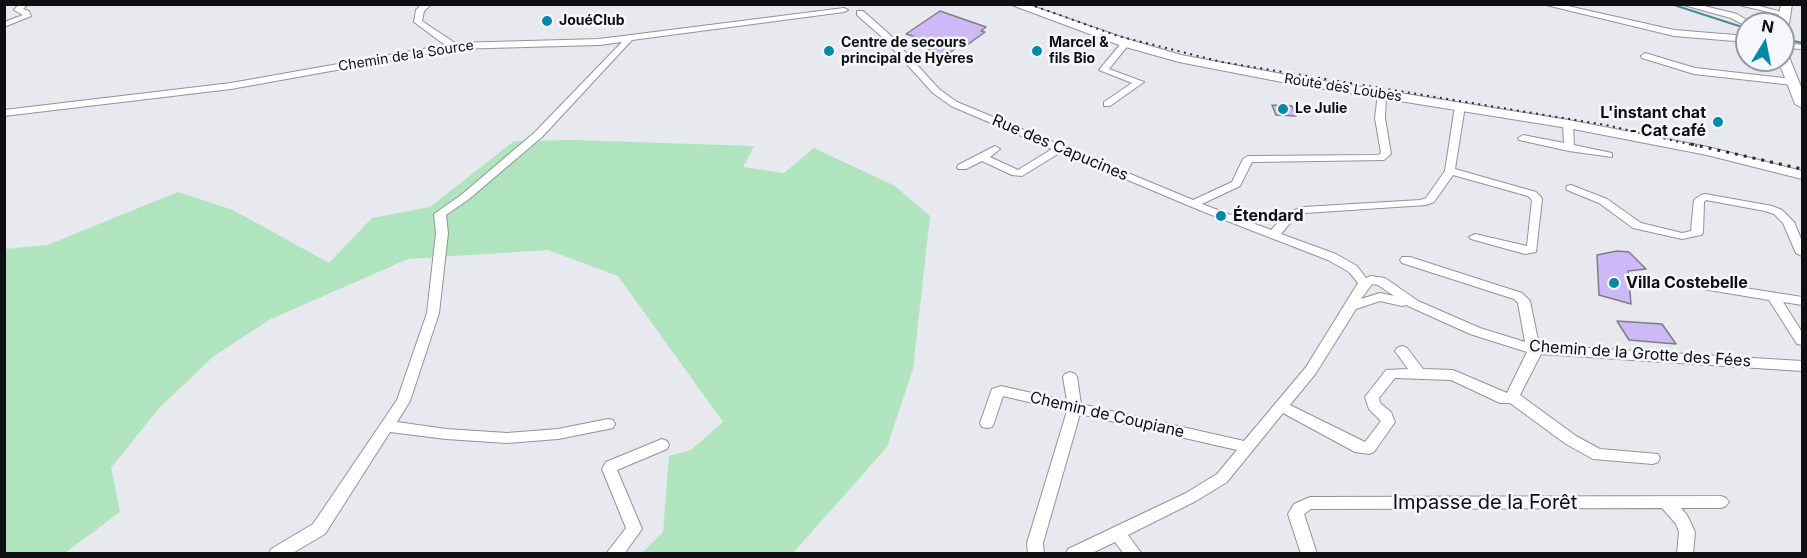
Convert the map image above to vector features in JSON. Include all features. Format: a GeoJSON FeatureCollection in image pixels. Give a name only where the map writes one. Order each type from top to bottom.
{"type":"FeatureCollection","features":[{"type":"Feature","properties":{"kind":"main road","name":"Route des Loubes"},"geometry":{"type":"LineString","coordinates":[[1014,4],[1126,44],[1246,72],[1568,124],[1678,146],[1803,177]]}},
{"type":"Feature","properties":{"kind":"main road"},"geometry":{"type":"LineString","coordinates":[[1796,80],[1802,101]]}},
{"type":"Feature","properties":{"kind":"street"},"geometry":{"type":"LineString","coordinates":[[4,25],[27,16],[26,13],[18,10],[24,4]]}},
{"type":"Feature","properties":{"kind":"street"},"geometry":{"type":"LineString","coordinates":[[428,4],[420,10],[418,22],[453,46]]}},
{"type":"Feature","properties":{"kind":"street"},"geometry":{"type":"LineString","coordinates":[[1541,4],[1601,21],[1735,39]]}},
{"type":"Feature","properties":{"kind":"street"},"geometry":{"type":"LineString","coordinates":[[1546,4],[1651,29]]}},
{"type":"Feature","properties":{"kind":"street"},"geometry":{"type":"LineString","coordinates":[[1684,4],[1735,17]]}},
{"type":"Feature","properties":{"kind":"street"},"geometry":{"type":"LineString","coordinates":[[1739,4],[1776,12]]}},
{"type":"Feature","properties":{"kind":"street","name":"Chemin de la Source"},"geometry":{"type":"LineString","coordinates":[[4,113],[231,86],[453,46],[628,40],[849,6],[849,13],[862,7]]}},
{"type":"Feature","properties":{"kind":"street","name":"Rue des Capucines"},"geometry":{"type":"LineString","coordinates":[[862,7],[943,98],[1193,204],[1273,235],[1336,255],[1381,281]]}},
{"type":"Feature","properties":{"kind":"street"},"geometry":{"type":"LineString","coordinates":[[277,554],[319,529],[403,401],[433,313],[442,233],[440,214],[465,197],[538,135],[628,40]]}},
{"type":"Feature","properties":{"kind":"street"},"geometry":{"type":"LineString","coordinates":[[1107,104],[1139,82],[1103,70],[1126,44]]}},
{"type":"Feature","properties":{"kind":"street"},"geometry":{"type":"LineString","coordinates":[[1645,56],[1694,70],[1796,80]]}},
{"type":"Feature","properties":{"kind":"street"},"geometry":{"type":"LineString","coordinates":[[1193,204],[1236,184],[1248,159],[1380,158],[1386,154],[1380,125],[1383,94]]}},
{"type":"Feature","properties":{"kind":"street"},"geometry":{"type":"LineString","coordinates":[[1273,235],[1292,214],[1304,210],[1422,203],[1430,200],[1450,171],[1460,106]]}},
{"type":"Feature","properties":{"kind":"street"},"geometry":{"type":"LineString","coordinates":[[1568,124],[1569,147]]}},
{"type":"Feature","properties":{"kind":"street"},"geometry":{"type":"LineString","coordinates":[[1523,138],[1608,155]]}},
{"type":"Feature","properties":{"kind":"street"},"geometry":{"type":"LineString","coordinates":[[982,157],[1016,173],[1022,172],[1060,148]]}},
{"type":"Feature","properties":{"kind":"street"},"geometry":{"type":"LineString","coordinates":[[962,167],[995,149]]}},
{"type":"Feature","properties":{"kind":"street"},"geometry":{"type":"LineString","coordinates":[[1450,171],[1532,194],[1537,199],[1532,249],[1525,250],[1475,237]]}},
{"type":"Feature","properties":{"kind":"street"},"geometry":{"type":"LineString","coordinates":[[1571,188],[1603,201],[1637,226],[1682,236],[1697,233],[1699,200],[1711,196],[1768,208],[1778,212],[1797,228],[1803,253]]}},
{"type":"Feature","properties":{"kind":"street","name":"Rue des Capucines"},"geometry":{"type":"LineString","coordinates":[[1288,240],[1340,261],[1353,269],[1364,285]]}},
{"type":"Feature","properties":{"kind":"street"},"geometry":{"type":"LineString","coordinates":[[1283,407],[1360,448],[1369,448],[1388,422],[1386,416],[1374,405],[1372,397],[1391,373],[1453,375],[1505,399],[1512,397],[1534,354],[1524,301],[1518,296],[1406,260]]}},
{"type":"Feature","properties":{"kind":"street"},"geometry":{"type":"LineString","coordinates":[[1074,554],[1191,497],[1222,478],[1283,407],[1311,370],[1364,285],[1371,280],[1381,281]]}},
{"type":"Feature","properties":{"kind":"street","name":"Chemin de la Grotte des Fées"},"geometry":{"type":"LineString","coordinates":[[1381,281],[1386,294]]}},
{"type":"Feature","properties":{"kind":"street","name":"Chemin de la Grotte des Fées"},"geometry":{"type":"LineString","coordinates":[[1364,285],[1414,304],[1475,332],[1533,349],[1803,366]]}},
{"type":"Feature","properties":{"kind":"street"},"geometry":{"type":"LineString","coordinates":[[1707,286],[1803,302]]}},
{"type":"Feature","properties":{"kind":"street"},"geometry":{"type":"LineString","coordinates":[[1352,306],[1386,294]]}},
{"type":"Feature","properties":{"kind":"street"},"geometry":{"type":"LineString","coordinates":[[1773,297],[1798,327],[1803,341]]}},
{"type":"Feature","properties":{"kind":"street"},"geometry":{"type":"LineString","coordinates":[[1402,351],[1419,374]]}},
{"type":"Feature","properties":{"kind":"street"},"geometry":{"type":"LineString","coordinates":[[1036,554],[1035,543],[1075,408],[1070,377]]}},
{"type":"Feature","properties":{"kind":"street","name":"Chemin de Coupiane"},"geometry":{"type":"LineString","coordinates":[[987,423],[998,393],[1001,391],[1248,447]]}},
{"type":"Feature","properties":{"kind":"street"},"geometry":{"type":"LineString","coordinates":[[1512,397],[1571,440],[1598,455],[1653,458]]}},
{"type":"Feature","properties":{"kind":"street"},"geometry":{"type":"LineString","coordinates":[[387,426],[446,434],[507,438],[558,434],[608,424]]}},
{"type":"Feature","properties":{"kind":"street"},"geometry":{"type":"LineString","coordinates":[[614,554],[634,529],[609,469],[611,466],[662,445]]}},
{"type":"Feature","properties":{"kind":"street"},"geometry":{"type":"LineString","coordinates":[[1667,502],[1682,520],[1687,532],[1685,554]]}},
{"type":"Feature","properties":{"kind":"street","name":"Impasse de la Forêt"},"geometry":{"type":"LineString","coordinates":[[1309,554],[1296,514],[1299,507],[1310,503],[1721,502]]}},
{"type":"Feature","properties":{"kind":"street"},"geometry":{"type":"LineString","coordinates":[[1117,533],[1134,554]]}},
{"type":"Feature","properties":{"kind":"green space"},"geometry":{"type":"Polygon","coordinates":[[[573,140],[754,146],[743,167],[784,173],[814,148],[895,186],[930,216],[913,369],[887,447],[793,553],[642,553],[663,532],[669,456],[691,450],[723,422],[618,276],[548,250],[408,259],[271,319],[214,356],[159,408],[111,468],[120,512],[65,553],[5,554],[5,249],[47,245],[178,192],[233,210],[329,263],[372,218],[430,207],[514,141],[573,140]]]}},
{"type":"Feature","properties":{"kind":"building"},"geometry":{"type":"Polygon","coordinates":[[[940,11],[986,27],[981,31],[985,32],[963,48],[959,46],[945,56],[928,50],[933,47],[917,42],[922,39],[906,34],[940,11]]]}},
{"type":"Feature","properties":{"kind":"building","name":"Le Julie"},"geometry":{"type":"Polygon","coordinates":[[[1272,105],[1292,106],[1296,116],[1276,115],[1272,105]]]}},
{"type":"Feature","properties":{"kind":"building","name":"Villa Costebelle"},"geometry":{"type":"Polygon","coordinates":[[[1617,251],[1629,252],[1646,269],[1628,271],[1631,304],[1599,295],[1597,255],[1617,251]]]}},
{"type":"Feature","properties":{"kind":"building","name":"Villa Costebelle"},"geometry":{"type":"Polygon","coordinates":[[[1617,321],[1662,324],[1676,344],[1629,340],[1617,321]]]}},
{"type":"Feature","properties":{"kind":"waterway"},"geometry":{"type":"LineString","coordinates":[[1671,4],[1735,25]]}},
{"type":"Feature","properties":{"kind":"waterway"},"geometry":{"type":"LineString","coordinates":[[1795,41],[1802,43]]}},
{"type":"Feature","properties":{"kind":"railway"},"geometry":{"type":"LineString","coordinates":[[1029,4],[1118,36],[1222,62],[1606,125],[1697,146]]}},
{"type":"Feature","properties":{"kind":"railway"},"geometry":{"type":"LineString","coordinates":[[1691,144],[1802,169]]}},
{"type":"Feature","properties":{"kind":"place","name":"JouéClub"},"geometry":{"type":"Point","coordinates":[547,21]}},
{"type":"Feature","properties":{"kind":"place","name":"Centre de secours principal de Hyères"},"geometry":{"type":"Point","coordinates":[829,51]}},
{"type":"Feature","properties":{"kind":"place","name":"Marcel & fils Bio"},"geometry":{"type":"Point","coordinates":[1037,51]}},
{"type":"Feature","properties":{"kind":"place","name":"Le Julie"},"geometry":{"type":"Point","coordinates":[1283,109]}},
{"type":"Feature","properties":{"kind":"place","name":"L'instant chat - Cat café"},"geometry":{"type":"Point","coordinates":[1718,122]}},
{"type":"Feature","properties":{"kind":"place","name":"Étendard"},"geometry":{"type":"Point","coordinates":[1221,216]}},
{"type":"Feature","properties":{"kind":"place","name":"Villa Costebelle"},"geometry":{"type":"Point","coordinates":[1614,283]}}]}
